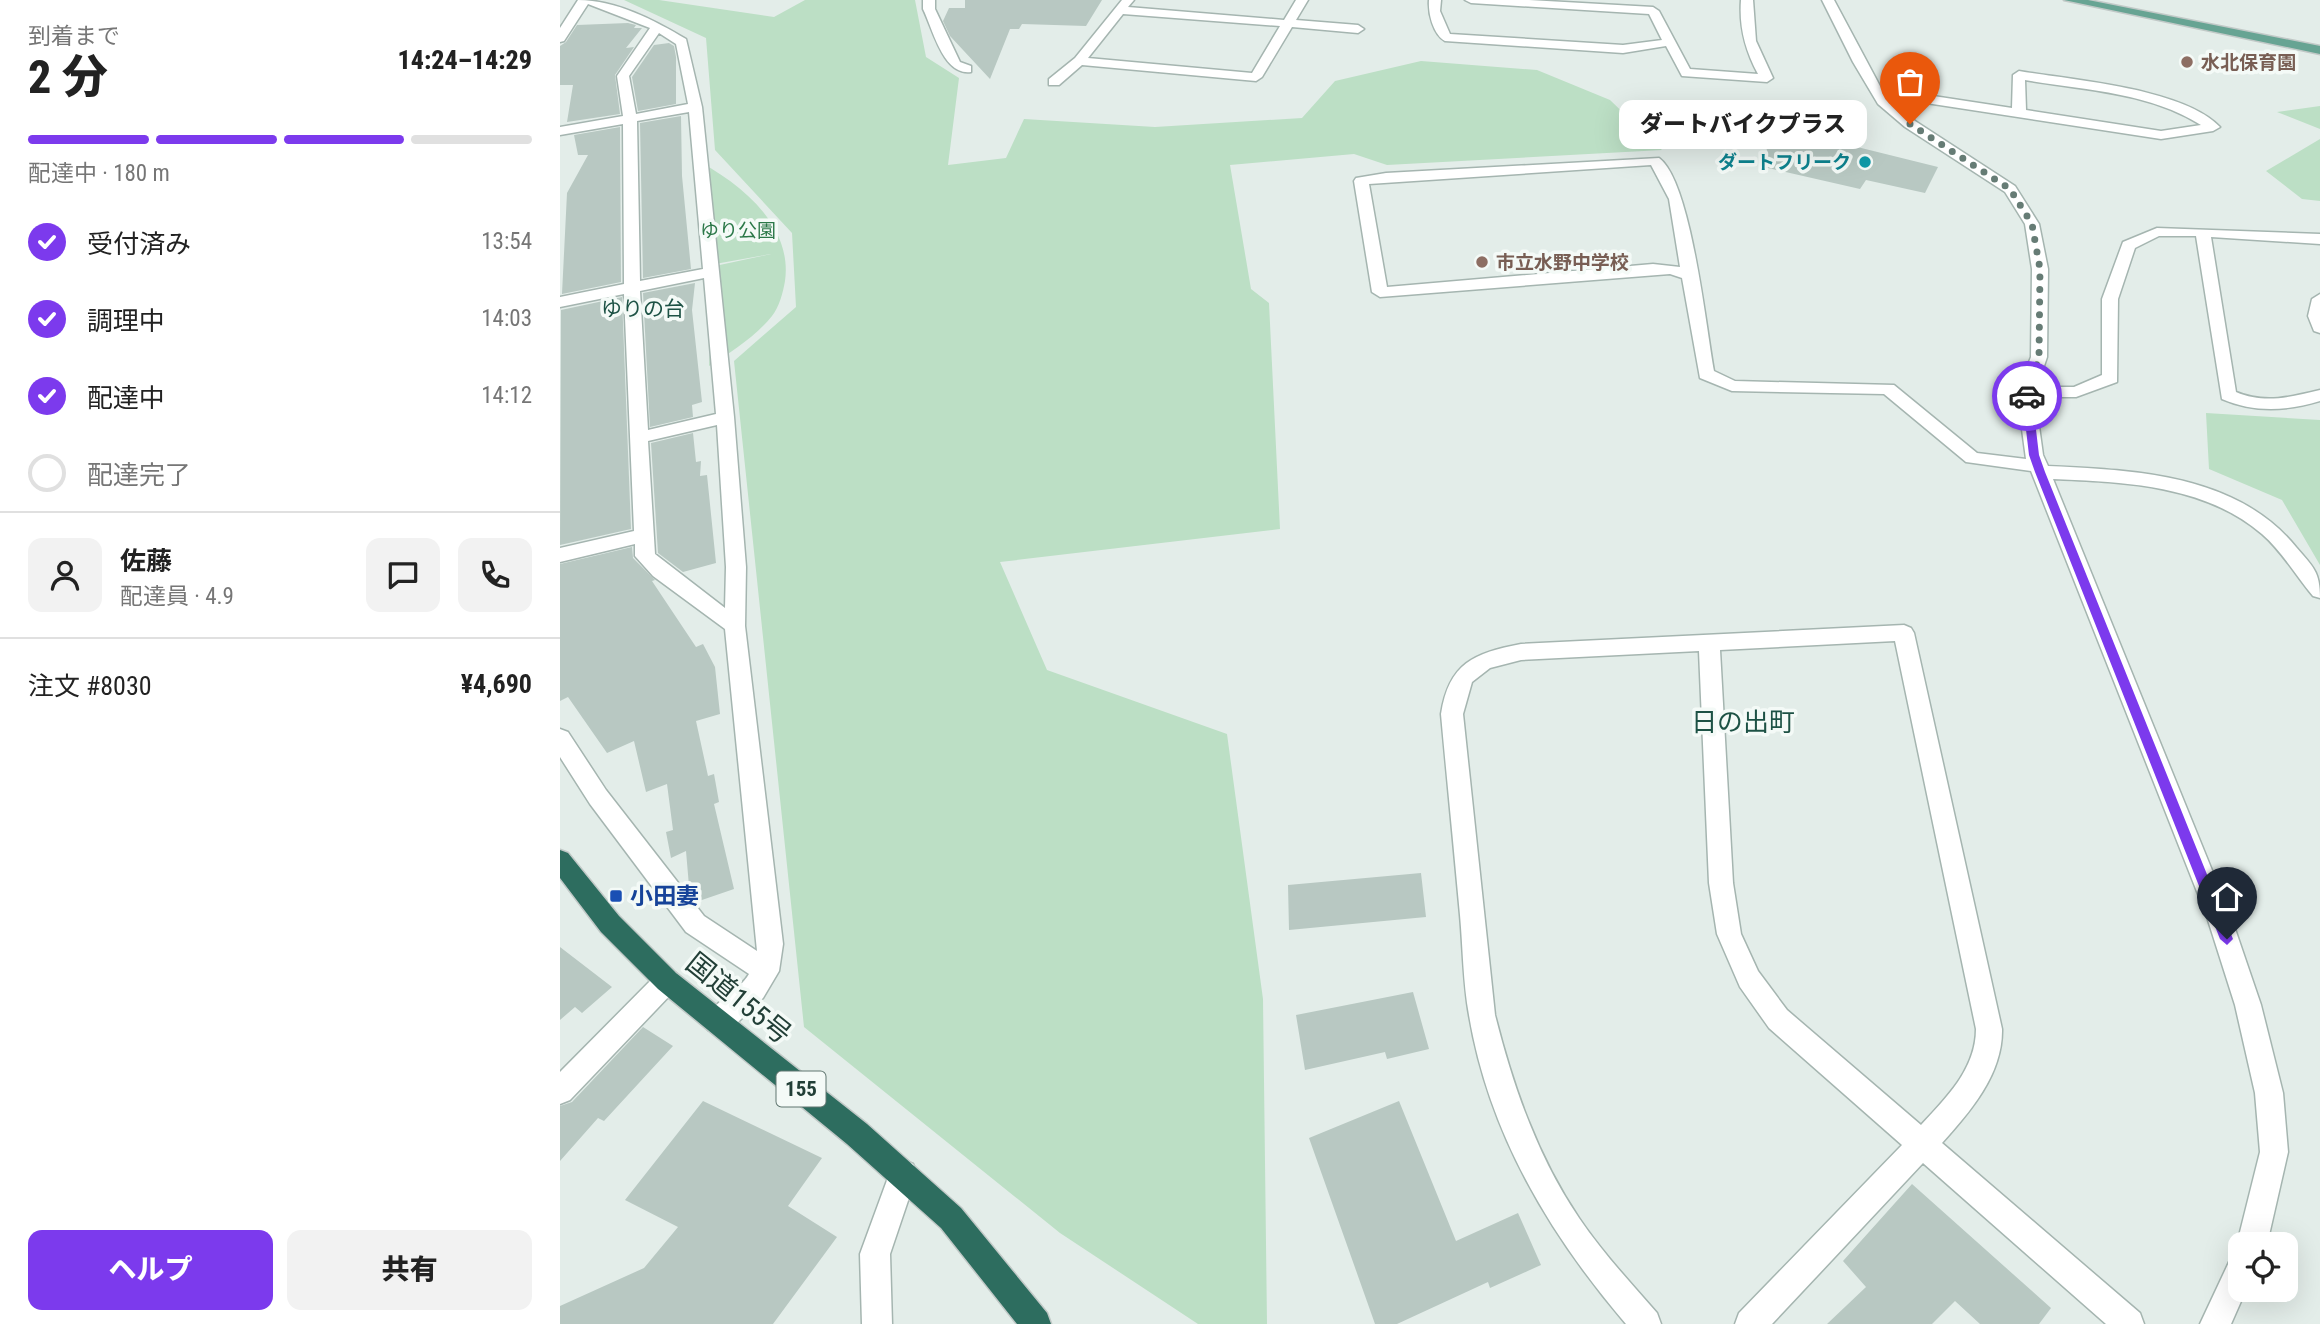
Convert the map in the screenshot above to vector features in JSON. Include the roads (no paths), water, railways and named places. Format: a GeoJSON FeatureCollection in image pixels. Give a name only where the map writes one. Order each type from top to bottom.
{"type":"FeatureCollection","features":[{"type":"Feature","properties":{"kind":"highway","name":"国道155号"},"geometry":{"type":"LineString","coordinates":[[562,867],[610,924],[667,981],[903,1174],[951,1217],[1036,1324]]}},
{"type":"Feature","properties":{"kind":"main road"},"geometry":{"type":"LineString","coordinates":[[2070,0],[2320,50]]}},
{"type":"Feature","properties":{"kind":"street"},"geometry":{"type":"LineString","coordinates":[[560,38],[586,0],[657,27],[682,42],[695,107],[736,567],[735,626],[771,944],[766,971],[745,1004],[717,1021]]}},
{"type":"Feature","properties":{"kind":"street"},"geometry":{"type":"LineString","coordinates":[[929,0],[929,9],[955,64],[967,69]]}},
{"type":"Feature","properties":{"kind":"street"},"geometry":{"type":"LineString","coordinates":[[1079,61],[1256,76],[1302,0]]}},
{"type":"Feature","properties":{"kind":"street"},"geometry":{"type":"LineString","coordinates":[[1435,0],[1434,11],[1445,37],[1623,49],[1670,42]]}},
{"type":"Feature","properties":{"kind":"street"},"geometry":{"type":"LineString","coordinates":[[1471,0],[1653,11],[1686,73],[1767,78],[1753,56],[1746,13],[1747,0]]}},
{"type":"Feature","properties":{"kind":"street"},"geometry":{"type":"LineString","coordinates":[[1828,0],[1883,101],[1910,124],[2010,189],[2032,224],[2040,269],[2039,357],[2026,392],[2039,469],[2219,917],[2248,1005],[2269,1093],[2274,1152],[2255,1232]]}},
{"type":"Feature","properties":{"kind":"street"},"geometry":{"type":"LineString","coordinates":[[1054,82],[1079,61],[1124,5],[1358,29]]}},
{"type":"Feature","properties":{"kind":"street"},"geometry":{"type":"LineString","coordinates":[[657,27],[623,76],[630,119],[632,288],[645,555],[660,571],[735,626]]}},
{"type":"Feature","properties":{"kind":"street"},"geometry":{"type":"LineString","coordinates":[[1877,91],[2161,135],[2213,127],[2158,100],[2019,75],[2019,112]]}},
{"type":"Feature","properties":{"kind":"street"},"geometry":{"type":"LineString","coordinates":[[560,131],[695,107]]}},
{"type":"Feature","properties":{"kind":"street"},"geometry":{"type":"LineString","coordinates":[[1687,275],[1672,270],[1653,270],[1380,292],[1361,181],[1386,177],[1654,161],[1661,166],[1676,199],[1706,374],[1732,386],[1888,389],[1972,458],[2039,469],[2128,475],[2227,501],[2269,530],[2320,592]]}},
{"type":"Feature","properties":{"kind":"street"},"geometry":{"type":"LineString","coordinates":[[2026,392],[2076,392],[2111,378],[2110,299],[2128,245],[2157,232],[2320,239]]}},
{"type":"Feature","properties":{"kind":"street"},"geometry":{"type":"LineString","coordinates":[[2203,232],[2228,395],[2242,402],[2294,404],[2320,395]]}},
{"type":"Feature","properties":{"kind":"street"},"geometry":{"type":"LineString","coordinates":[[560,302],[709,272]]}},
{"type":"Feature","properties":{"kind":"street"},"geometry":{"type":"LineString","coordinates":[[2320,299],[2316,316],[2320,328]]}},
{"type":"Feature","properties":{"kind":"street"},"geometry":{"type":"LineString","coordinates":[[638,438],[724,417]]}},
{"type":"Feature","properties":{"kind":"street"},"geometry":{"type":"LineString","coordinates":[[560,555],[645,535]]}},
{"type":"Feature","properties":{"kind":"street"},"geometry":{"type":"LineString","coordinates":[[1646,1324],[1590,1259],[1559,1214],[1510,1113],[1493,1061],[1482,1015],[1452,713],[1454,691],[1465,675],[1490,658],[1521,652],[1904,633],[1989,1029],[1986,1056],[1972,1085],[1922,1144],[1821,1255],[1750,1324]]}},
{"type":"Feature","properties":{"kind":"street"},"geometry":{"type":"LineString","coordinates":[[1709,643],[1721,883],[1729,934],[1749,979],[1778,1019],[2129,1324]]}},
{"type":"Feature","properties":{"kind":"street"},"geometry":{"type":"LineString","coordinates":[[560,738],[598,796],[695,924],[766,971]]}},
{"type":"Feature","properties":{"kind":"street"},"geometry":{"type":"LineString","coordinates":[[560,1091],[667,981]]}},
{"type":"Feature","properties":{"kind":"street"},"geometry":{"type":"LineString","coordinates":[[877,1324],[875,1254],[903,1174]]}},
{"type":"Feature","properties":{"kind":"street"},"geometry":{"type":"LineString","coordinates":[[2214,1324],[2228,1295]]}},
{"type":"Feature","properties":{"kind":"place","name":"水北保育園"},"geometry":{"type":"Point","coordinates":[2187,62]}},
{"type":"Feature","properties":{"kind":"place","name":"ダートバイクプラス"},"geometry":{"type":"Point","coordinates":[1910,124]}},
{"type":"Feature","properties":{"kind":"place","name":"ダートフリーク"},"geometry":{"type":"Point","coordinates":[1865,162]}},
{"type":"Feature","properties":{"kind":"place","name":"市立水野中学校"},"geometry":{"type":"Point","coordinates":[1482,262]}},
{"type":"Feature","properties":{"kind":"place","name":"小田妻"},"geometry":{"type":"Point","coordinates":[616,896]}},
{"type":"Feature","properties":{"kind":"district","name":"ゆりの台"},"geometry":{"type":"Point","coordinates":[643,309]}},
{"type":"Feature","properties":{"kind":"district","name":"日の出町"},"geometry":{"type":"Point","coordinates":[1743,722]}},
{"type":"Feature","properties":{"kind":"park label","name":"ゆり公園"},"geometry":{"type":"Point","coordinates":[738,230]}}]}
